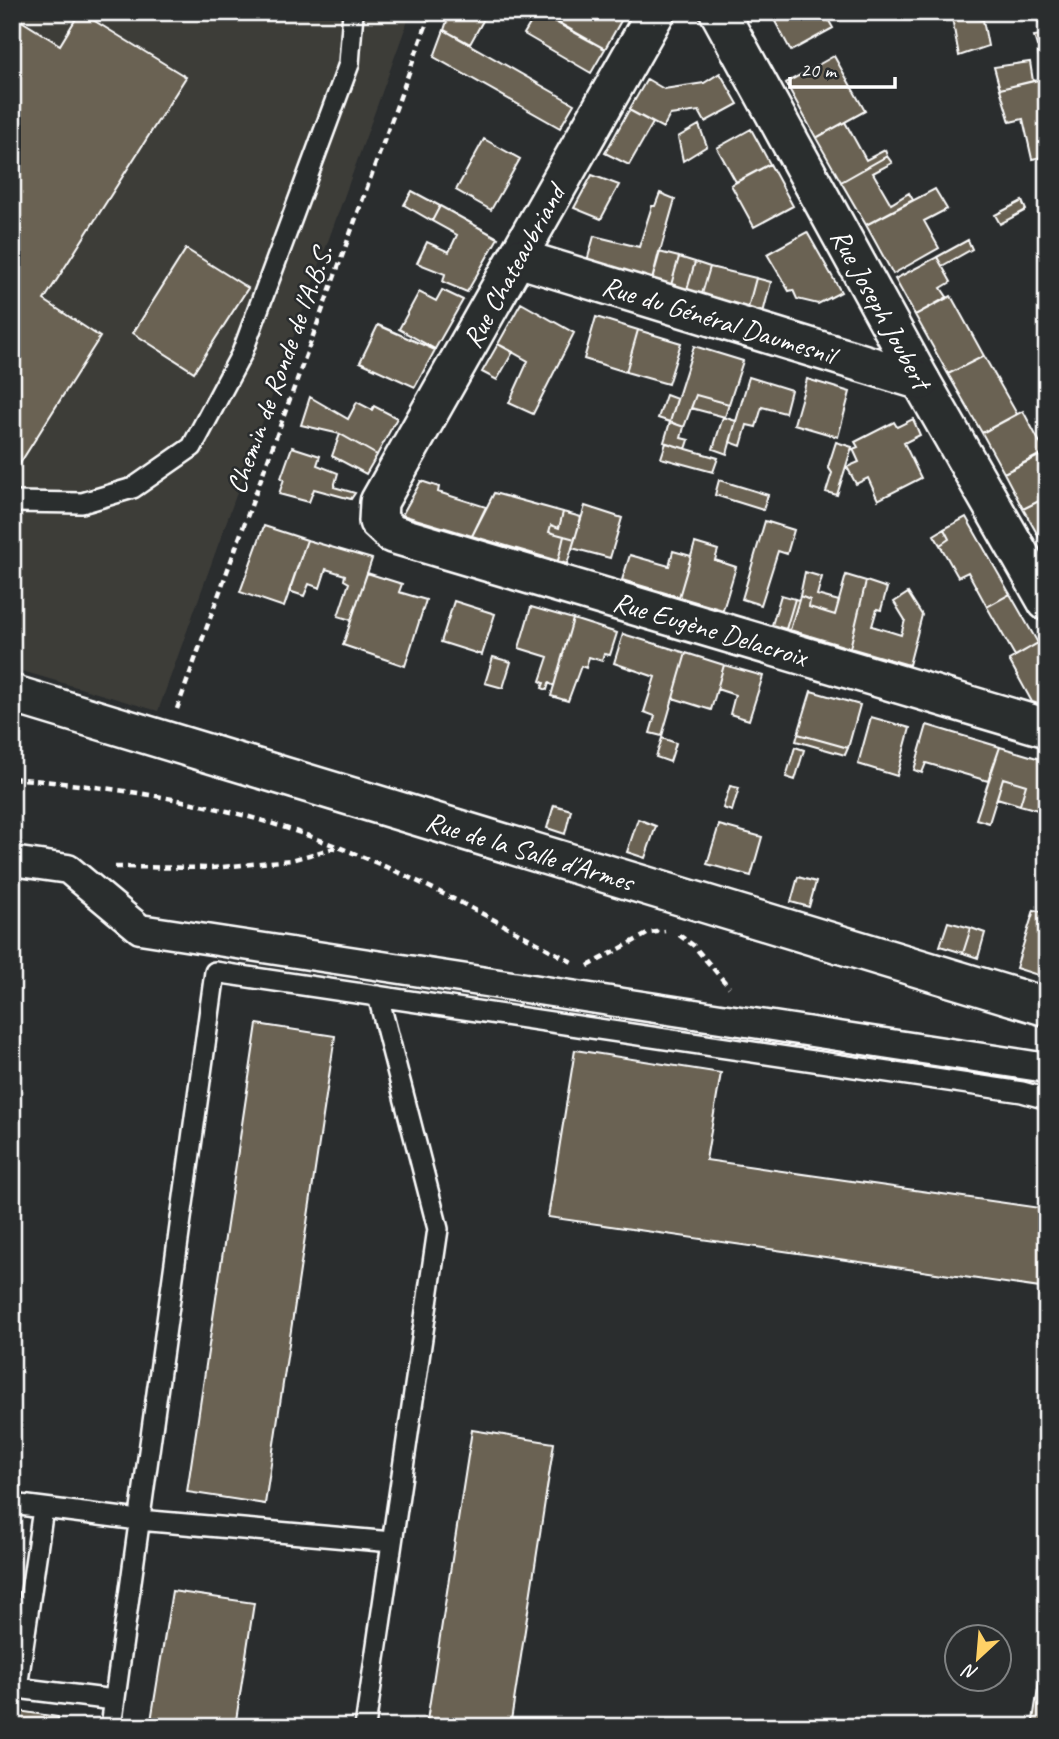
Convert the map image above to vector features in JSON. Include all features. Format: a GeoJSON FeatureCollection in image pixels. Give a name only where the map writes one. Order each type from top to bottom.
{"type":"FeatureCollection","features":[{"type":"Feature","properties":{"kind":"street","name":"Rue Chateaubriand"},"geometry":{"type":"LineString","coordinates":[[378,521],[379,502],[656,12]]}},
{"type":"Feature","properties":{"kind":"street","name":"Rue Joseph Joubert"},"geometry":{"type":"LineString","coordinates":[[719,12],[921,381],[1047,601]]}},
{"type":"Feature","properties":{"kind":"street","name":"Rue du Général Daumesnil"},"geometry":{"type":"LineString","coordinates":[[518,258],[921,381]]}},
{"type":"Feature","properties":{"kind":"street","name":"Rue Eugène Delacroix"},"geometry":{"type":"LineString","coordinates":[[378,521],[392,534],[1047,728]]}},
{"type":"Feature","properties":{"kind":"street","name":"Rue de la Salle d'Armes"},"geometry":{"type":"LineString","coordinates":[[12,694],[1047,1007]]}},
{"type":"Feature","properties":{"kind":"street"},"geometry":{"type":"LineString","coordinates":[[12,861],[68,869],[139,929],[1047,1068]]}},
{"type":"Feature","properties":{"kind":"lane"},"geometry":{"type":"LineString","coordinates":[[12,502],[82,503],[133,488],[192,447],[242,353],[349,64],[353,12]]}},
{"type":"Feature","properties":{"kind":"lane"},"geometry":{"type":"LineString","coordinates":[[111,1727],[215,972],[1022,1092],[1047,1099]]}},
{"type":"Feature","properties":{"kind":"lane"},"geometry":{"type":"LineString","coordinates":[[365,1727],[438,1228],[378,996]]}},
{"type":"Feature","properties":{"kind":"lane"},"geometry":{"type":"LineString","coordinates":[[12,1504],[139,1520],[392,1542]]}},
{"type":"Feature","properties":{"kind":"lane"},"geometry":{"type":"LineString","coordinates":[[43,1509],[15,1687],[114,1700]]}},
{"type":"Feature","properties":{"kind":"path","name":"Chemin de Ronde de l'A.B.S."},"geometry":{"type":"LineString","coordinates":[[167,740],[431,12]]}},
{"type":"Feature","properties":{"kind":"path"},"geometry":{"type":"LineString","coordinates":[[12,762],[17,731]]}},
{"type":"Feature","properties":{"kind":"path"},"geometry":{"type":"LineString","coordinates":[[12,778],[162,796],[229,811],[339,847],[460,900],[593,974]]}},
{"type":"Feature","properties":{"kind":"path"},"geometry":{"type":"LineString","coordinates":[[68,869],[213,868],[291,860],[339,847]]}},
{"type":"Feature","properties":{"kind":"path"},"geometry":{"type":"LineString","coordinates":[[583,968],[649,933],[674,930],[693,945],[761,1024]]}},
{"type":"Feature","properties":{"kind":"shaded area"},"geometry":{"type":"Polygon","coordinates":[[[12,12],[411,12],[158,711],[12,668],[12,12]]]}},
{"type":"Feature","properties":{"kind":"building"},"geometry":{"type":"Polygon","coordinates":[[[80,12],[186,77],[44,300],[100,337],[12,476],[12,15],[60,45],[80,12]]]}},
{"type":"Feature","properties":{"kind":"building"},"geometry":{"type":"Polygon","coordinates":[[[450,12],[477,12],[485,17],[470,44],[444,30],[450,12]]]}},
{"type":"Feature","properties":{"kind":"building"},"geometry":{"type":"Polygon","coordinates":[[[537,12],[605,49],[591,73],[524,34],[537,12]]]}},
{"type":"Feature","properties":{"kind":"building"},"geometry":{"type":"Polygon","coordinates":[[[540,12],[584,12],[595,17],[597,12],[626,12],[605,49],[540,12]]]}},
{"type":"Feature","properties":{"kind":"building"},"geometry":{"type":"Polygon","coordinates":[[[770,12],[824,12],[833,28],[791,51],[770,12]]]}},
{"type":"Feature","properties":{"kind":"building"},"geometry":{"type":"Polygon","coordinates":[[[951,12],[983,20],[988,46],[959,56],[951,12]]]}},
{"type":"Feature","properties":{"kind":"building"},"geometry":{"type":"Polygon","coordinates":[[[1047,19],[1047,61],[1040,62],[1038,52],[1045,50],[1044,44],[1037,46],[1034,36],[1042,35],[1039,21],[1047,19]]]}},
{"type":"Feature","properties":{"kind":"building"},"geometry":{"type":"Polygon","coordinates":[[[444,30],[574,104],[560,128],[434,57],[444,30]]]}},
{"type":"Feature","properties":{"kind":"building"},"geometry":{"type":"Polygon","coordinates":[[[834,56],[865,111],[816,138],[786,83],[834,56]]]}},
{"type":"Feature","properties":{"kind":"building"},"geometry":{"type":"Polygon","coordinates":[[[1030,62],[1033,81],[1000,89],[994,67],[1030,62]]]}},
{"type":"Feature","properties":{"kind":"building"},"geometry":{"type":"Polygon","coordinates":[[[720,73],[738,104],[705,122],[699,111],[670,115],[663,128],[629,110],[647,79],[664,89],[704,83],[720,73]]]}},
{"type":"Feature","properties":{"kind":"building"},"geometry":{"type":"Polygon","coordinates":[[[1047,78],[1047,156],[1032,159],[1023,119],[1010,122],[1000,89],[1047,78]]]}},
{"type":"Feature","properties":{"kind":"building"},"geometry":{"type":"Polygon","coordinates":[[[629,110],[653,123],[629,165],[605,153],[629,110]]]}},
{"type":"Feature","properties":{"kind":"building"},"geometry":{"type":"Polygon","coordinates":[[[845,122],[866,160],[885,150],[887,156],[841,182],[816,138],[845,122]]]}},
{"type":"Feature","properties":{"kind":"building"},"geometry":{"type":"Polygon","coordinates":[[[699,125],[707,146],[683,161],[678,137],[699,125]]]}},
{"type":"Feature","properties":{"kind":"building"},"geometry":{"type":"Polygon","coordinates":[[[751,129],[770,164],[736,182],[717,148],[751,129]]]}},
{"type":"Feature","properties":{"kind":"building"},"geometry":{"type":"Polygon","coordinates":[[[484,139],[520,159],[491,210],[456,190],[484,139]]]}},
{"type":"Feature","properties":{"kind":"building"},"geometry":{"type":"Polygon","coordinates":[[[887,156],[892,163],[873,173],[891,204],[909,193],[913,200],[866,225],[841,182],[887,156]]]}},
{"type":"Feature","properties":{"kind":"building"},"geometry":{"type":"Polygon","coordinates":[[[770,164],[793,206],[754,227],[731,185],[770,164]]]}},
{"type":"Feature","properties":{"kind":"building"},"geometry":{"type":"Polygon","coordinates":[[[592,175],[619,185],[601,219],[574,208],[592,175]]]}},
{"type":"Feature","properties":{"kind":"building"},"geometry":{"type":"Polygon","coordinates":[[[935,189],[947,209],[924,221],[939,248],[893,274],[866,225],[935,189]]]}},
{"type":"Feature","properties":{"kind":"building"},"geometry":{"type":"Polygon","coordinates":[[[412,191],[440,206],[432,221],[404,205],[412,191]]]}},
{"type":"Feature","properties":{"kind":"building"},"geometry":{"type":"Polygon","coordinates":[[[660,193],[675,199],[652,280],[587,261],[594,236],[639,247],[652,206],[655,206],[660,193]]]}},
{"type":"Feature","properties":{"kind":"building"},"geometry":{"type":"Polygon","coordinates":[[[1022,201],[1026,210],[1000,224],[995,215],[1022,201]]]}},
{"type":"Feature","properties":{"kind":"building"},"geometry":{"type":"Polygon","coordinates":[[[440,206],[498,238],[467,292],[443,282],[445,274],[417,263],[427,242],[449,252],[457,235],[432,221],[440,206]]]}},
{"type":"Feature","properties":{"kind":"building"},"geometry":{"type":"Polygon","coordinates":[[[807,232],[841,292],[818,304],[797,299],[793,290],[789,291],[767,254],[807,232]]]}},
{"type":"Feature","properties":{"kind":"building"},"geometry":{"type":"Polygon","coordinates":[[[968,240],[972,249],[942,266],[937,257],[968,240]]]}},
{"type":"Feature","properties":{"kind":"building"},"geometry":{"type":"Polygon","coordinates":[[[186,249],[248,288],[194,372],[133,333],[186,249]]]}},
{"type":"Feature","properties":{"kind":"building"},"geometry":{"type":"Polygon","coordinates":[[[659,252],[679,257],[671,285],[652,280],[659,252]]]}},
{"type":"Feature","properties":{"kind":"building"},"geometry":{"type":"Polygon","coordinates":[[[679,257],[695,262],[687,290],[671,285],[679,257]]]}},
{"type":"Feature","properties":{"kind":"building"},"geometry":{"type":"Polygon","coordinates":[[[937,257],[951,282],[941,288],[947,297],[915,315],[895,279],[937,257]]]}},
{"type":"Feature","properties":{"kind":"building"},"geometry":{"type":"Polygon","coordinates":[[[695,262],[710,267],[702,294],[687,290],[695,262]]]}},
{"type":"Feature","properties":{"kind":"building"},"geometry":{"type":"Polygon","coordinates":[[[710,267],[756,278],[748,308],[702,294],[710,267]]]}},
{"type":"Feature","properties":{"kind":"building"},"geometry":{"type":"Polygon","coordinates":[[[756,278],[771,282],[763,313],[748,308],[756,278]]]}},
{"type":"Feature","properties":{"kind":"building"},"geometry":{"type":"Polygon","coordinates":[[[442,290],[463,300],[435,349],[399,329],[419,292],[436,301],[442,290]]]}},
{"type":"Feature","properties":{"kind":"building"},"geometry":{"type":"Polygon","coordinates":[[[951,296],[984,356],[948,374],[915,315],[951,296]]]}},
{"type":"Feature","properties":{"kind":"building"},"geometry":{"type":"Polygon","coordinates":[[[521,303],[574,333],[533,414],[509,403],[528,361],[498,344],[521,303]]]}},
{"type":"Feature","properties":{"kind":"building"},"geometry":{"type":"Polygon","coordinates":[[[596,317],[638,330],[626,372],[584,359],[596,317]]]}},
{"type":"Feature","properties":{"kind":"building"},"geometry":{"type":"Polygon","coordinates":[[[378,325],[435,350],[415,387],[360,362],[378,325]]]}},
{"type":"Feature","properties":{"kind":"building"},"geometry":{"type":"Polygon","coordinates":[[[638,330],[681,343],[668,384],[626,372],[638,330]]]}},
{"type":"Feature","properties":{"kind":"building"},"geometry":{"type":"Polygon","coordinates":[[[498,344],[513,352],[497,380],[482,372],[498,344]]]}},
{"type":"Feature","properties":{"kind":"building"},"geometry":{"type":"Polygon","coordinates":[[[694,346],[743,361],[729,404],[696,395],[684,427],[670,422],[694,346]]]}},
{"type":"Feature","properties":{"kind":"building"},"geometry":{"type":"Polygon","coordinates":[[[984,356],[1017,414],[982,433],[948,374],[984,356]]]}},
{"type":"Feature","properties":{"kind":"building"},"geometry":{"type":"Polygon","coordinates":[[[749,377],[791,390],[785,413],[762,407],[756,427],[747,425],[741,446],[730,442],[749,377]]]}},
{"type":"Feature","properties":{"kind":"building"},"geometry":{"type":"Polygon","coordinates":[[[807,379],[850,392],[838,437],[794,424],[807,379]]]}},
{"type":"Feature","properties":{"kind":"building"},"geometry":{"type":"Polygon","coordinates":[[[666,395],[677,399],[670,422],[658,418],[666,395]]]}},
{"type":"Feature","properties":{"kind":"building"},"geometry":{"type":"Polygon","coordinates":[[[696,395],[729,404],[725,417],[691,408],[696,395]]]}},
{"type":"Feature","properties":{"kind":"building"},"geometry":{"type":"Polygon","coordinates":[[[310,397],[348,419],[357,402],[372,410],[374,406],[397,418],[377,455],[340,434],[301,425],[310,397]]]}},
{"type":"Feature","properties":{"kind":"building"},"geometry":{"type":"Polygon","coordinates":[[[1023,411],[1045,452],[1004,473],[982,433],[1023,411]]]}},
{"type":"Feature","properties":{"kind":"building"},"geometry":{"type":"Polygon","coordinates":[[[723,417],[736,421],[727,454],[713,449],[723,417]]]}},
{"type":"Feature","properties":{"kind":"building"},"geometry":{"type":"Polygon","coordinates":[[[913,419],[920,435],[904,443],[921,478],[878,500],[868,478],[856,484],[847,467],[859,462],[853,449],[858,447],[855,442],[894,422],[897,427],[913,419]]]}},
{"type":"Feature","properties":{"kind":"building"},"geometry":{"type":"Polygon","coordinates":[[[670,422],[684,427],[681,438],[689,440],[686,449],[664,442],[670,422]]]}},
{"type":"Feature","properties":{"kind":"building"},"geometry":{"type":"Polygon","coordinates":[[[340,434],[377,455],[366,474],[332,456],[340,434]]]}},
{"type":"Feature","properties":{"kind":"building"},"geometry":{"type":"Polygon","coordinates":[[[836,442],[852,447],[837,495],[826,492],[832,473],[828,467],[836,442]]]}},
{"type":"Feature","properties":{"kind":"building"},"geometry":{"type":"Polygon","coordinates":[[[666,443],[718,458],[713,472],[661,458],[666,443]]]}},
{"type":"Feature","properties":{"kind":"building"},"geometry":{"type":"Polygon","coordinates":[[[292,447],[320,456],[317,465],[338,473],[334,487],[355,493],[351,499],[314,489],[309,502],[279,494],[284,479],[281,478],[292,447]]]}},
{"type":"Feature","properties":{"kind":"building"},"geometry":{"type":"Polygon","coordinates":[[[1043,454],[1047,461],[1047,497],[1023,509],[1004,473],[1043,454]]]}},
{"type":"Feature","properties":{"kind":"building"},"geometry":{"type":"Polygon","coordinates":[[[719,480],[768,495],[763,510],[715,495],[719,480]]]}},
{"type":"Feature","properties":{"kind":"building"},"geometry":{"type":"Polygon","coordinates":[[[421,481],[439,487],[438,492],[486,507],[472,536],[402,515],[421,481]]]}},
{"type":"Feature","properties":{"kind":"building"},"geometry":{"type":"Polygon","coordinates":[[[494,493],[563,512],[559,528],[551,525],[549,532],[564,536],[558,561],[472,536],[494,493]]]}},
{"type":"Feature","properties":{"kind":"building"},"geometry":{"type":"Polygon","coordinates":[[[1047,497],[1047,551],[1023,509],[1047,497]]]}},
{"type":"Feature","properties":{"kind":"building"},"geometry":{"type":"Polygon","coordinates":[[[585,506],[622,518],[610,558],[572,548],[585,506]]]}},
{"type":"Feature","properties":{"kind":"building"},"geometry":{"type":"Polygon","coordinates":[[[563,512],[581,517],[575,539],[549,532],[551,525],[559,528],[563,512]]]}},
{"type":"Feature","properties":{"kind":"building"},"geometry":{"type":"Polygon","coordinates":[[[966,517],[1010,594],[987,607],[968,572],[958,577],[940,545],[949,539],[944,529],[966,517]]]}},
{"type":"Feature","properties":{"kind":"building"},"geometry":{"type":"Polygon","coordinates":[[[765,521],[794,530],[787,554],[778,551],[761,605],[742,599],[765,521]]]}},
{"type":"Feature","properties":{"kind":"building"},"geometry":{"type":"Polygon","coordinates":[[[264,526],[307,540],[284,607],[240,592],[264,526]]]}},
{"type":"Feature","properties":{"kind":"building"},"geometry":{"type":"Polygon","coordinates":[[[944,529],[949,539],[940,545],[934,535],[944,529]]]}},
{"type":"Feature","properties":{"kind":"building"},"geometry":{"type":"Polygon","coordinates":[[[564,536],[575,539],[567,564],[558,561],[564,536]]]}},
{"type":"Feature","properties":{"kind":"building"},"geometry":{"type":"Polygon","coordinates":[[[307,540],[372,559],[351,620],[338,616],[349,583],[344,580],[345,575],[326,569],[320,588],[309,584],[304,596],[289,591],[307,540]]]}},
{"type":"Feature","properties":{"kind":"building"},"geometry":{"type":"Polygon","coordinates":[[[695,543],[718,550],[715,560],[736,567],[723,610],[679,597],[695,543]]]}},
{"type":"Feature","properties":{"kind":"building"},"geometry":{"type":"Polygon","coordinates":[[[673,551],[691,556],[679,597],[622,580],[630,555],[669,566],[673,551]]]}},
{"type":"Feature","properties":{"kind":"building"},"geometry":{"type":"Polygon","coordinates":[[[805,572],[822,577],[817,595],[839,601],[835,615],[809,607],[810,600],[800,596],[805,572]]]}},
{"type":"Feature","properties":{"kind":"building"},"geometry":{"type":"Polygon","coordinates":[[[367,573],[402,584],[399,592],[426,600],[405,666],[343,645],[367,573]]]}},
{"type":"Feature","properties":{"kind":"building"},"geometry":{"type":"Polygon","coordinates":[[[846,575],[866,581],[850,648],[790,630],[800,596],[810,600],[809,607],[835,615],[846,575]]]}},
{"type":"Feature","properties":{"kind":"building"},"geometry":{"type":"Polygon","coordinates":[[[866,581],[887,588],[881,610],[877,609],[872,626],[901,635],[905,620],[894,602],[908,593],[922,615],[909,665],[850,648],[866,581]]]}},
{"type":"Feature","properties":{"kind":"building"},"geometry":{"type":"Polygon","coordinates":[[[1010,594],[1038,643],[1015,656],[987,607],[1010,594]]]}},
{"type":"Feature","properties":{"kind":"building"},"geometry":{"type":"Polygon","coordinates":[[[781,595],[795,599],[786,629],[772,625],[781,595]]]}},
{"type":"Feature","properties":{"kind":"building"},"geometry":{"type":"Polygon","coordinates":[[[795,599],[799,600],[790,630],[786,629],[795,599]]]}},
{"type":"Feature","properties":{"kind":"building"},"geometry":{"type":"Polygon","coordinates":[[[454,601],[495,614],[482,655],[441,642],[454,601]]]}},
{"type":"Feature","properties":{"kind":"building"},"geometry":{"type":"Polygon","coordinates":[[[531,607],[573,619],[554,686],[549,683],[547,690],[542,688],[544,683],[540,681],[548,657],[519,648],[531,607]]]}},
{"type":"Feature","properties":{"kind":"building"},"geometry":{"type":"Polygon","coordinates":[[[573,619],[617,633],[610,655],[604,654],[602,661],[589,657],[586,668],[581,666],[568,701],[551,696],[573,619]]]}},
{"type":"Feature","properties":{"kind":"building"},"geometry":{"type":"Polygon","coordinates":[[[623,634],[686,653],[662,736],[650,733],[655,716],[644,712],[655,677],[614,663],[623,634]]]}},
{"type":"Feature","properties":{"kind":"building"},"geometry":{"type":"Polygon","coordinates":[[[1038,643],[1047,659],[1047,706],[1032,702],[1009,660],[1038,643]]]}},
{"type":"Feature","properties":{"kind":"building"},"geometry":{"type":"Polygon","coordinates":[[[686,653],[724,665],[711,710],[673,698],[686,653]]]}},
{"type":"Feature","properties":{"kind":"building"},"geometry":{"type":"Polygon","coordinates":[[[493,657],[511,662],[503,688],[485,683],[493,657]]]}},
{"type":"Feature","properties":{"kind":"building"},"geometry":{"type":"Polygon","coordinates":[[[724,665],[763,676],[749,720],[730,714],[735,695],[717,689],[724,665]]]}},
{"type":"Feature","properties":{"kind":"building"},"geometry":{"type":"Polygon","coordinates":[[[811,691],[860,705],[848,748],[798,734],[811,691]]]}},
{"type":"Feature","properties":{"kind":"building"},"geometry":{"type":"Polygon","coordinates":[[[871,717],[910,728],[897,776],[858,764],[871,717]]]}},
{"type":"Feature","properties":{"kind":"building"},"geometry":{"type":"Polygon","coordinates":[[[927,725],[1000,747],[988,781],[926,763],[922,773],[914,770],[927,725]]]}},
{"type":"Feature","properties":{"kind":"building"},"geometry":{"type":"Polygon","coordinates":[[[798,734],[848,748],[845,755],[796,741],[798,734]]]}},
{"type":"Feature","properties":{"kind":"building"},"geometry":{"type":"Polygon","coordinates":[[[662,738],[676,743],[670,762],[656,757],[662,738]]]}},
{"type":"Feature","properties":{"kind":"building"},"geometry":{"type":"Polygon","coordinates":[[[795,747],[804,750],[795,780],[786,777],[795,747]]]}},
{"type":"Feature","properties":{"kind":"building"},"geometry":{"type":"Polygon","coordinates":[[[1000,747],[1047,761],[1045,812],[1020,805],[1026,785],[1003,778],[989,823],[976,819],[1000,747]]]}},
{"type":"Feature","properties":{"kind":"building"},"geometry":{"type":"Polygon","coordinates":[[[1003,778],[1026,785],[1020,805],[997,798],[1003,778]]]}},
{"type":"Feature","properties":{"kind":"building"},"geometry":{"type":"Polygon","coordinates":[[[730,786],[739,788],[732,811],[723,808],[730,786]]]}},
{"type":"Feature","properties":{"kind":"building"},"geometry":{"type":"Polygon","coordinates":[[[554,805],[571,810],[565,834],[547,828],[554,805]]]}},
{"type":"Feature","properties":{"kind":"building"},"geometry":{"type":"Polygon","coordinates":[[[638,819],[656,826],[645,858],[627,852],[638,819]]]}},
{"type":"Feature","properties":{"kind":"building"},"geometry":{"type":"Polygon","coordinates":[[[719,825],[762,837],[751,876],[707,864],[719,825]]]}},
{"type":"Feature","properties":{"kind":"building"},"geometry":{"type":"Polygon","coordinates":[[[798,877],[816,882],[809,907],[791,902],[798,877]]]}},
{"type":"Feature","properties":{"kind":"building"},"geometry":{"type":"Polygon","coordinates":[[[1034,910],[1047,913],[1047,978],[1016,968],[1034,910]]]}},
{"type":"Feature","properties":{"kind":"building"},"geometry":{"type":"Polygon","coordinates":[[[948,922],[971,928],[963,953],[940,946],[948,922]]]}},
{"type":"Feature","properties":{"kind":"building"},"geometry":{"type":"Polygon","coordinates":[[[971,928],[985,933],[978,958],[963,953],[971,928]]]}},
{"type":"Feature","properties":{"kind":"building"},"geometry":{"type":"Polygon","coordinates":[[[257,1024],[335,1036],[265,1504],[187,1492],[257,1024]]]}},
{"type":"Feature","properties":{"kind":"building"},"geometry":{"type":"Polygon","coordinates":[[[575,1050],[721,1073],[706,1160],[1047,1209],[1047,1289],[548,1217],[575,1050]]]}},
{"type":"Feature","properties":{"kind":"building"},"geometry":{"type":"Polygon","coordinates":[[[472,1430],[554,1443],[510,1727],[426,1727],[472,1430]]]}},
{"type":"Feature","properties":{"kind":"building"},"geometry":{"type":"Polygon","coordinates":[[[172,1591],[254,1603],[235,1727],[150,1727],[172,1591]]]}},
{"type":"Feature","properties":{"kind":"building"},"geometry":{"type":"Polygon","coordinates":[[[1047,1630],[1047,1727],[1032,1727],[1047,1630]]]}},
{"type":"Feature","properties":{"kind":"building"},"geometry":{"type":"Polygon","coordinates":[[[12,1710],[58,1717],[57,1727],[12,1727],[12,1710]]]}}]}
